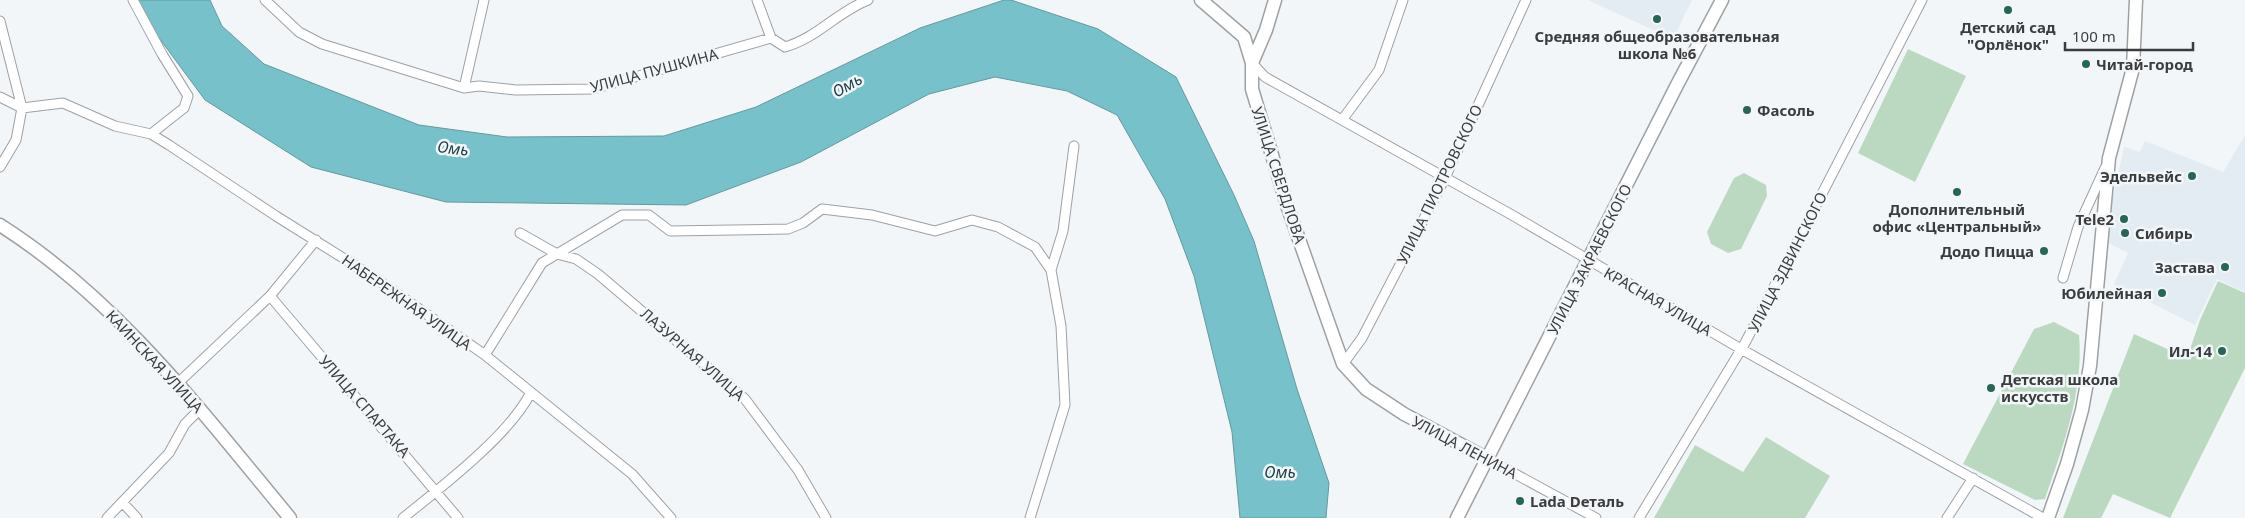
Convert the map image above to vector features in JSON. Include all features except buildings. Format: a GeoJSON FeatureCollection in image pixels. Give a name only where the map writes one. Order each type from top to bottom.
{"type":"FeatureCollection","features":[{"type":"Feature","properties":{"kind":"street"},"geometry":{"type":"LineString","coordinates":[[133,0],[162,54],[188,96],[184,108],[150,134]]}},
{"type":"Feature","properties":{"kind":"street","name":"УЛИЦА ПУШКИНА"},"geometry":{"type":"LineString","coordinates":[[265,0],[299,32],[322,44],[464,88],[479,86],[516,90],[593,90],[771,38]]}},
{"type":"Feature","properties":{"kind":"street"},"geometry":{"type":"LineString","coordinates":[[464,88],[484,0]]}},
{"type":"Feature","properties":{"kind":"street"},"geometry":{"type":"LineString","coordinates":[[757,0],[771,38],[785,47],[808,39],[851,7],[868,0]]}},
{"type":"Feature","properties":{"kind":"street","name":"УЛИЦА СВЕРДЛОВА"},"geometry":{"type":"LineString","coordinates":[[1201,0],[1244,36],[1252,63],[1252,89],[1288,208],[1343,364]]}},
{"type":"Feature","properties":{"kind":"street"},"geometry":{"type":"LineString","coordinates":[[1252,63],[1266,30],[1275,0]]}},
{"type":"Feature","properties":{"kind":"street"},"geometry":{"type":"LineString","coordinates":[[1342,120],[1379,70],[1403,0]]}},
{"type":"Feature","properties":{"kind":"street","name":"УЛИЦА ПИОТРОВСКОГО"},"geometry":{"type":"LineString","coordinates":[[1343,364],[1362,338],[1446,178],[1526,0]]}},
{"type":"Feature","properties":{"kind":"street","name":"УЛИЦА ЗАКРАЕВСКОГО"},"geometry":{"type":"LineString","coordinates":[[1457,518],[1722,0]]}},
{"type":"Feature","properties":{"kind":"street","name":"УЛИЦА ЗДВИНСКОГО"},"geometry":{"type":"LineString","coordinates":[[1640,518],[1741,349],[1922,0]]}},
{"type":"Feature","properties":{"kind":"street"},"geometry":{"type":"LineString","coordinates":[[2063,278],[2078,227],[2109,158],[2133,68],[2136,0]]}},
{"type":"Feature","properties":{"kind":"street"},"geometry":{"type":"LineString","coordinates":[[0,21],[22,108],[16,140],[0,167]]}},
{"type":"Feature","properties":{"kind":"street","name":"КРАСНАЯ УЛИЦА"},"geometry":{"type":"LineString","coordinates":[[1252,63],[1265,77],[1446,178],[1741,349],[2043,518]]}},
{"type":"Feature","properties":{"kind":"street"},"geometry":{"type":"LineString","coordinates":[[0,97],[22,108]]}},
{"type":"Feature","properties":{"kind":"street","name":"НАБЕРЕЖНАЯ УЛИЦА"},"geometry":{"type":"LineString","coordinates":[[22,108],[63,103],[115,126],[150,134],[375,278],[485,355],[632,474],[671,518]]}},
{"type":"Feature","properties":{"kind":"street"},"geometry":{"type":"LineString","coordinates":[[1030,518],[1065,405],[1061,326],[1052,270],[1063,231],[1074,146]]}},
{"type":"Feature","properties":{"kind":"street"},"geometry":{"type":"LineString","coordinates":[[2048,518],[2067,464],[2082,410],[2090,366],[2109,158]]}},
{"type":"Feature","properties":{"kind":"street"},"geometry":{"type":"LineString","coordinates":[[485,355],[542,263],[622,215],[649,215],[670,231],[788,229],[803,222],[822,209],[872,215],[935,231],[972,220],[998,227],[1035,247],[1052,270]]}},
{"type":"Feature","properties":{"kind":"street","name":"КАИНСКАЯ УЛИЦА"},"geometry":{"type":"LineString","coordinates":[[0,224],[99,300],[178,383],[290,518]]}},
{"type":"Feature","properties":{"kind":"street","name":"ЛАЗУРНАЯ УЛИЦА"},"geometry":{"type":"LineString","coordinates":[[520,233],[557,254],[576,259],[598,274],[745,399],[798,470],[826,518]]}},
{"type":"Feature","properties":{"kind":"street"},"geometry":{"type":"LineString","coordinates":[[178,383],[270,296],[316,240]]}},
{"type":"Feature","properties":{"kind":"street","name":"УЛИЦА СПАРТАКА"},"geometry":{"type":"LineString","coordinates":[[270,296],[458,518]]}},
{"type":"Feature","properties":{"kind":"street","name":"УЛИЦА ЛЕНИНА"},"geometry":{"type":"LineString","coordinates":[[1343,364],[1366,389],[1404,414],[1596,518]]}},
{"type":"Feature","properties":{"kind":"street"},"geometry":{"type":"LineString","coordinates":[[402,518],[475,457],[523,408],[531,392]]}},
{"type":"Feature","properties":{"kind":"street"},"geometry":{"type":"LineString","coordinates":[[107,518],[169,453],[185,424],[200,409]]}},
{"type":"Feature","properties":{"kind":"street"},"geometry":{"type":"LineString","coordinates":[[1947,518],[1973,478]]}},
{"type":"Feature","properties":{"kind":"street"},"geometry":{"type":"LineString","coordinates":[[122,502],[137,518]]}},
{"type":"Feature","properties":{"kind":"shaded area","name":"Средняя общеобразовательная школа №6"},"geometry":{"type":"Polygon","coordinates":[[[1588,0],[1692,0],[1673,39],[1588,0]]]}},
{"type":"Feature","properties":{"kind":"shaded area"},"geometry":{"type":"Polygon","coordinates":[[[2245,135],[2245,292],[2217,279],[2195,325],[2114,284],[2128,253],[2107,242],[2110,211],[2124,147],[2140,152],[2145,141],[2223,172],[2245,135]]]}},
{"type":"Feature","properties":{"kind":"green space"},"geometry":{"type":"Polygon","coordinates":[[[1908,49],[1966,76],[1915,182],[1858,153],[1908,49]]]}},
{"type":"Feature","properties":{"kind":"green space"},"geometry":{"type":"Polygon","coordinates":[[[1744,173],[1766,185],[1767,196],[1741,249],[1728,253],[1711,244],[1707,232],[1734,178],[1744,173]]]}},
{"type":"Feature","properties":{"kind":"green space"},"geometry":{"type":"Polygon","coordinates":[[[2218,281],[2245,293],[2245,368],[2170,518],[2113,494],[2101,518],[2063,518],[2134,334],[2187,358],[2200,320],[2218,281]]]}},
{"type":"Feature","properties":{"kind":"green space"},"geometry":{"type":"Polygon","coordinates":[[[2054,322],[2079,335],[2078,377],[2071,418],[2059,459],[2045,499],[2035,500],[1963,464],[2034,329],[2054,322]]]}},
{"type":"Feature","properties":{"kind":"green space"},"geometry":{"type":"Polygon","coordinates":[[[1766,437],[1830,476],[1805,518],[1654,518],[1695,445],[1743,472],[1766,437]]]}},
{"type":"Feature","properties":{"kind":"water","name":"Омь"},"geometry":{"type":"Polygon","coordinates":[[[138,0],[210,0],[222,26],[264,64],[419,125],[507,137],[664,136],[756,107],[920,28],[1004,0],[1011,0],[1098,29],[1176,77],[1234,195],[1254,241],[1297,389],[1329,483],[1326,518],[1240,518],[1232,432],[1194,276],[1165,199],[1117,115],[1067,91],[995,77],[929,94],[801,162],[686,205],[446,202],[311,167],[205,100],[148,23],[138,0]]]}},
{"type":"Feature","properties":{"kind":"place","name":"Детский сад \"Орлёнок\""},"geometry":{"type":"Point","coordinates":[2008,10]}},
{"type":"Feature","properties":{"kind":"place","name":"Средняя общеобразовательная школа №6"},"geometry":{"type":"Point","coordinates":[1657,19]}},
{"type":"Feature","properties":{"kind":"place","name":"Читай-город"},"geometry":{"type":"Point","coordinates":[2086,64]}},
{"type":"Feature","properties":{"kind":"place","name":"Фасоль"},"geometry":{"type":"Point","coordinates":[1747,110]}},
{"type":"Feature","properties":{"kind":"place","name":"Эдельвейс"},"geometry":{"type":"Point","coordinates":[2192,176]}},
{"type":"Feature","properties":{"kind":"place","name":"Дополнительный офис «Центральный»"},"geometry":{"type":"Point","coordinates":[1957,192]}},
{"type":"Feature","properties":{"kind":"place","name":"Tele2"},"geometry":{"type":"Point","coordinates":[2124,219]}},
{"type":"Feature","properties":{"kind":"place","name":"Сибирь"},"geometry":{"type":"Point","coordinates":[2125,233]}},
{"type":"Feature","properties":{"kind":"place","name":"Додо Пицца"},"geometry":{"type":"Point","coordinates":[2044,251]}},
{"type":"Feature","properties":{"kind":"place","name":"Застава"},"geometry":{"type":"Point","coordinates":[2225,267]}},
{"type":"Feature","properties":{"kind":"place","name":"Юбилейная"},"geometry":{"type":"Point","coordinates":[2162,293]}},
{"type":"Feature","properties":{"kind":"place","name":"Ил-14"},"geometry":{"type":"Point","coordinates":[2222,351]}},
{"type":"Feature","properties":{"kind":"place","name":"Детская школа искусств"},"geometry":{"type":"Point","coordinates":[1991,388]}},
{"type":"Feature","properties":{"kind":"place","name":"Lada Dеталь"},"geometry":{"type":"Point","coordinates":[1520,501]}}]}
